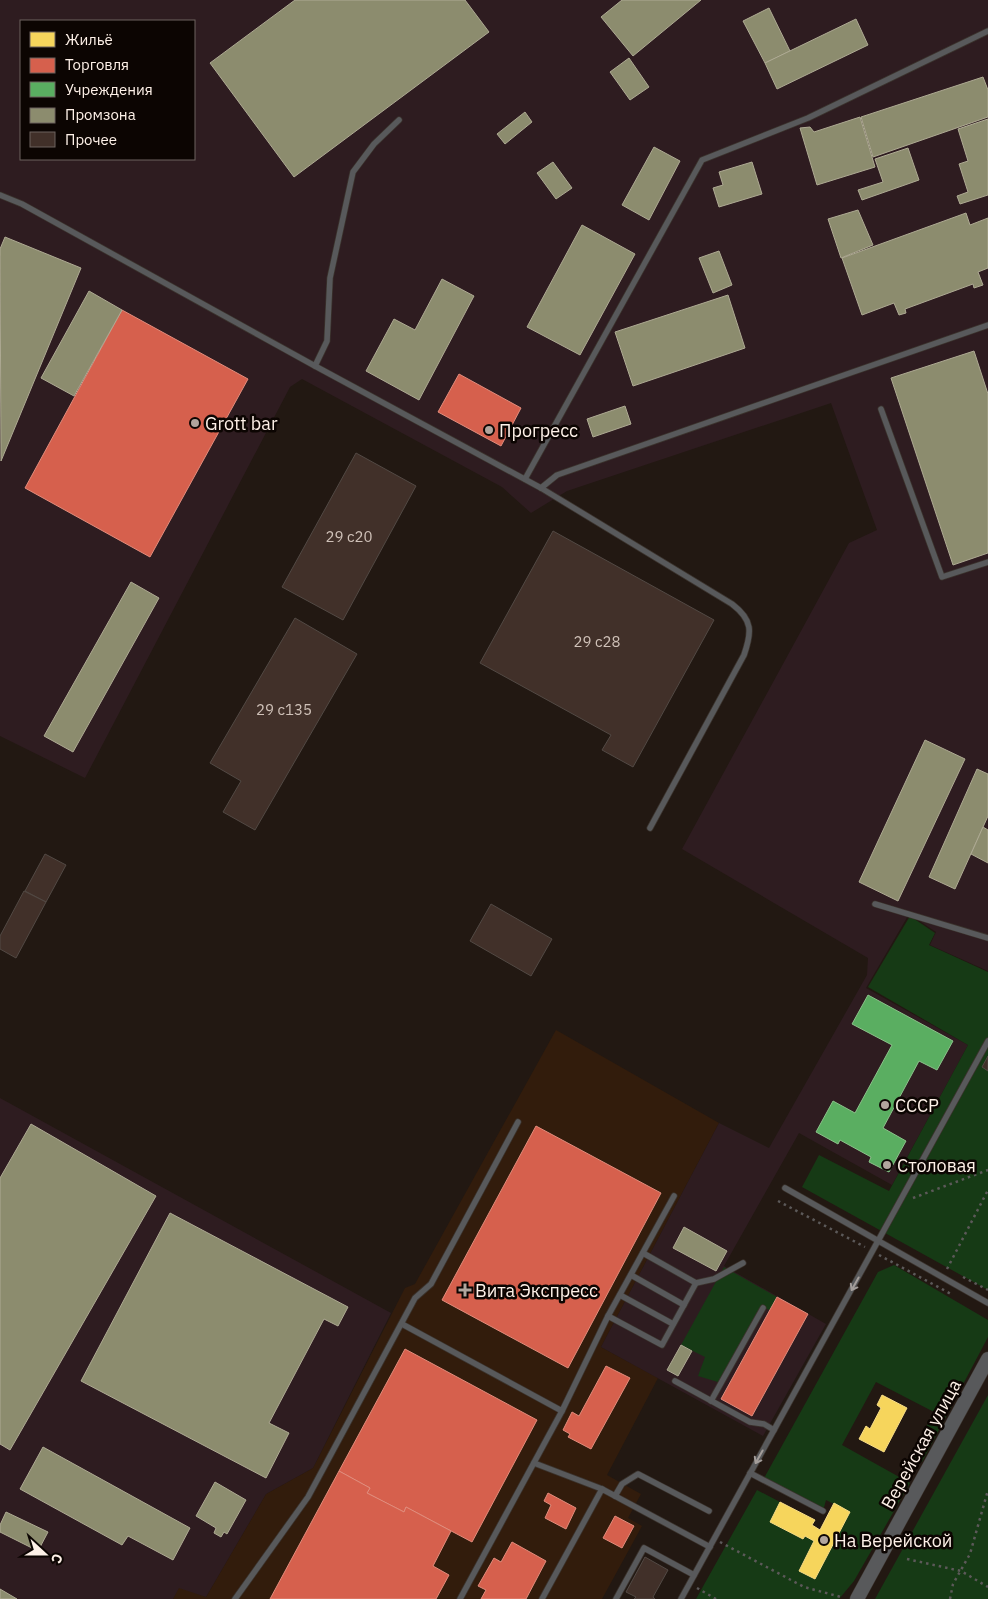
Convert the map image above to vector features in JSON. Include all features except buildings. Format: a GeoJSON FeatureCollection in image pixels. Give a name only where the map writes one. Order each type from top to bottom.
{"type":"FeatureCollection","features":[{"type":"Feature","properties":{"kind":"street","name":"Верейская улица"},"geometry":{"type":"LineString","coordinates":[[857,1599],[988,1359]]}},
{"type":"Feature","properties":{"kind":"lane"},"geometry":{"type":"LineString","coordinates":[[525,479],[702,160],[808,118],[988,31]]}},
{"type":"Feature","properties":{"kind":"lane"},"geometry":{"type":"LineString","coordinates":[[315,366],[327,341],[330,278],[353,172],[374,144],[400,120]]}},
{"type":"Feature","properties":{"kind":"lane"},"geometry":{"type":"LineString","coordinates":[[0,195],[22,204],[315,366],[525,479],[732,604],[745,614],[749,626],[749,641],[744,655],[650,828]]}},
{"type":"Feature","properties":{"kind":"lane"},"geometry":{"type":"LineString","coordinates":[[541,488],[557,475],[988,325]]}},
{"type":"Feature","properties":{"kind":"lane"},"geometry":{"type":"LineString","coordinates":[[881,409],[942,577],[988,562]]}},
{"type":"Feature","properties":{"kind":"lane"},"geometry":{"type":"LineString","coordinates":[[875,904],[988,938]]}},
{"type":"Feature","properties":{"kind":"lane"},"geometry":{"type":"LineString","coordinates":[[681,1599],[988,1041]]}},
{"type":"Feature","properties":{"kind":"lane"},"geometry":{"type":"LineString","coordinates":[[235,1599],[308,1498],[416,1298],[431,1284],[518,1122]]}},
{"type":"Feature","properties":{"kind":"lane"},"geometry":{"type":"LineString","coordinates":[[785,1188],[988,1303]]}},
{"type":"Feature","properties":{"kind":"lane"},"geometry":{"type":"LineString","coordinates":[[460,1599],[562,1411],[608,1316],[674,1196]]}},
{"type":"Feature","properties":{"kind":"lane"},"geometry":{"type":"LineString","coordinates":[[643,1254],[696,1283],[714,1279],[743,1263]]}},
{"type":"Feature","properties":{"kind":"lane"},"geometry":{"type":"LineString","coordinates":[[631,1275],[684,1305]]}},
{"type":"Feature","properties":{"kind":"lane"},"geometry":{"type":"LineString","coordinates":[[608,1316],[662,1344],[696,1283]]}},
{"type":"Feature","properties":{"kind":"lane"},"geometry":{"type":"LineString","coordinates":[[620,1295],[673,1324]]}},
{"type":"Feature","properties":{"kind":"lane"},"geometry":{"type":"LineString","coordinates":[[711,1400],[762,1308]]}},
{"type":"Feature","properties":{"kind":"lane"},"geometry":{"type":"LineString","coordinates":[[402,1324],[562,1411]]}},
{"type":"Feature","properties":{"kind":"lane"},"geometry":{"type":"LineString","coordinates":[[675,1381],[750,1422],[764,1424],[774,1430]]}},
{"type":"Feature","properties":{"kind":"lane"},"geometry":{"type":"LineString","coordinates":[[534,1463],[602,1489],[710,1547]]}},
{"type":"Feature","properties":{"kind":"lane"},"geometry":{"type":"LineString","coordinates":[[750,1473],[823,1511]]}},
{"type":"Feature","properties":{"kind":"lane"},"geometry":{"type":"LineString","coordinates":[[616,1496],[622,1484],[638,1474],[709,1511]]}},
{"type":"Feature","properties":{"kind":"lane"},"geometry":{"type":"LineString","coordinates":[[542,1599],[602,1489]]}},
{"type":"Feature","properties":{"kind":"lane"},"geometry":{"type":"LineString","coordinates":[[616,1599],[644,1548],[694,1575]]}},
{"type":"Feature","properties":{"kind":"path"},"geometry":{"type":"LineString","coordinates":[[900,1203],[988,1170]]}},
{"type":"Feature","properties":{"kind":"path"},"geometry":{"type":"LineString","coordinates":[[943,1277],[988,1190]]}},
{"type":"Feature","properties":{"kind":"path"},"geometry":{"type":"LineString","coordinates":[[778,1200],[955,1296]]}},
{"type":"Feature","properties":{"kind":"path"},"geometry":{"type":"LineString","coordinates":[[947,1269],[988,1290]]}},
{"type":"Feature","properties":{"kind":"path"},"geometry":{"type":"LineString","coordinates":[[950,1599],[953,1584],[970,1554],[988,1490]]}},
{"type":"Feature","properties":{"kind":"path"},"geometry":{"type":"LineString","coordinates":[[714,1538],[804,1587],[841,1597]]}},
{"type":"Feature","properties":{"kind":"path"},"geometry":{"type":"LineString","coordinates":[[908,1559],[960,1571],[988,1587]]}},
{"type":"Feature","properties":{"kind":"path"},"geometry":{"type":"LineString","coordinates":[[689,1584],[716,1599]]}},
{"type":"Feature","properties":{"kind":"shaded area"},"geometry":{"type":"Polygon","coordinates":[[[0,0],[988,0],[988,971],[930,945],[936,932],[909,914],[866,988],[968,1045],[892,1185],[799,1133],[724,1266],[826,1324],[763,1436],[601,1347],[719,1123],[769,1148],[867,975],[868,958],[682,849],[849,543],[877,530],[831,403],[567,491],[531,513],[502,487],[302,379],[290,387],[85,778],[0,736],[0,0]]]}},
{"type":"Feature","properties":{"kind":"shaded area"},"geometry":{"type":"Polygon","coordinates":[[[556,1030],[719,1123],[601,1347],[658,1378],[607,1475],[641,1494],[628,1518],[642,1526],[602,1599],[173,1599],[179,1587],[206,1597],[266,1494],[313,1468],[405,1288],[415,1284],[556,1030]]]}},
{"type":"Feature","properties":{"kind":"shaded area"},"geometry":{"type":"Polygon","coordinates":[[[0,1098],[391,1313],[313,1468],[266,1494],[206,1597],[179,1588],[173,1599],[0,1599],[0,1098]]]}},
{"type":"Feature","properties":{"kind":"green space"},"geometry":{"type":"Polygon","coordinates":[[[910,916],[935,933],[929,945],[988,972],[988,1290],[802,1187],[819,1155],[889,1191],[968,1045],[868,987],[910,916]]]}},
{"type":"Feature","properties":{"kind":"green space"},"geometry":{"type":"Polygon","coordinates":[[[894,1265],[988,1320],[988,1337],[922,1462],[911,1456],[934,1412],[876,1382],[842,1445],[910,1483],[854,1581],[839,1599],[696,1599],[757,1490],[780,1502],[770,1522],[803,1539],[805,1536],[814,1541],[799,1570],[815,1579],[850,1512],[826,1500],[823,1511],[763,1480],[878,1272],[894,1265]]]}},
{"type":"Feature","properties":{"kind":"green space"},"geometry":{"type":"Polygon","coordinates":[[[724,1267],[777,1297],[770,1310],[763,1308],[721,1383],[698,1376],[705,1357],[681,1345],[724,1267]]]}},
{"type":"Feature","properties":{"kind":"green space"},"geometry":{"type":"Polygon","coordinates":[[[988,1395],[988,1599],[875,1599],[988,1395]]]}},
{"type":"Feature","properties":{"kind":"place","name":"Grott bar"},"geometry":{"type":"Point","coordinates":[195,423]}},
{"type":"Feature","properties":{"kind":"place","name":"Прогресс"},"geometry":{"type":"Point","coordinates":[489,430]}},
{"type":"Feature","properties":{"kind":"place","name":"СССР"},"geometry":{"type":"Point","coordinates":[885,1105]}},
{"type":"Feature","properties":{"kind":"place","name":"Столовая"},"geometry":{"type":"Point","coordinates":[887,1165]}},
{"type":"Feature","properties":{"kind":"place","name":"Вита Экспресс"},"geometry":{"type":"Point","coordinates":[465,1290]}},
{"type":"Feature","properties":{"kind":"place","name":"На Верейской"},"geometry":{"type":"Point","coordinates":[824,1540]}}]}
